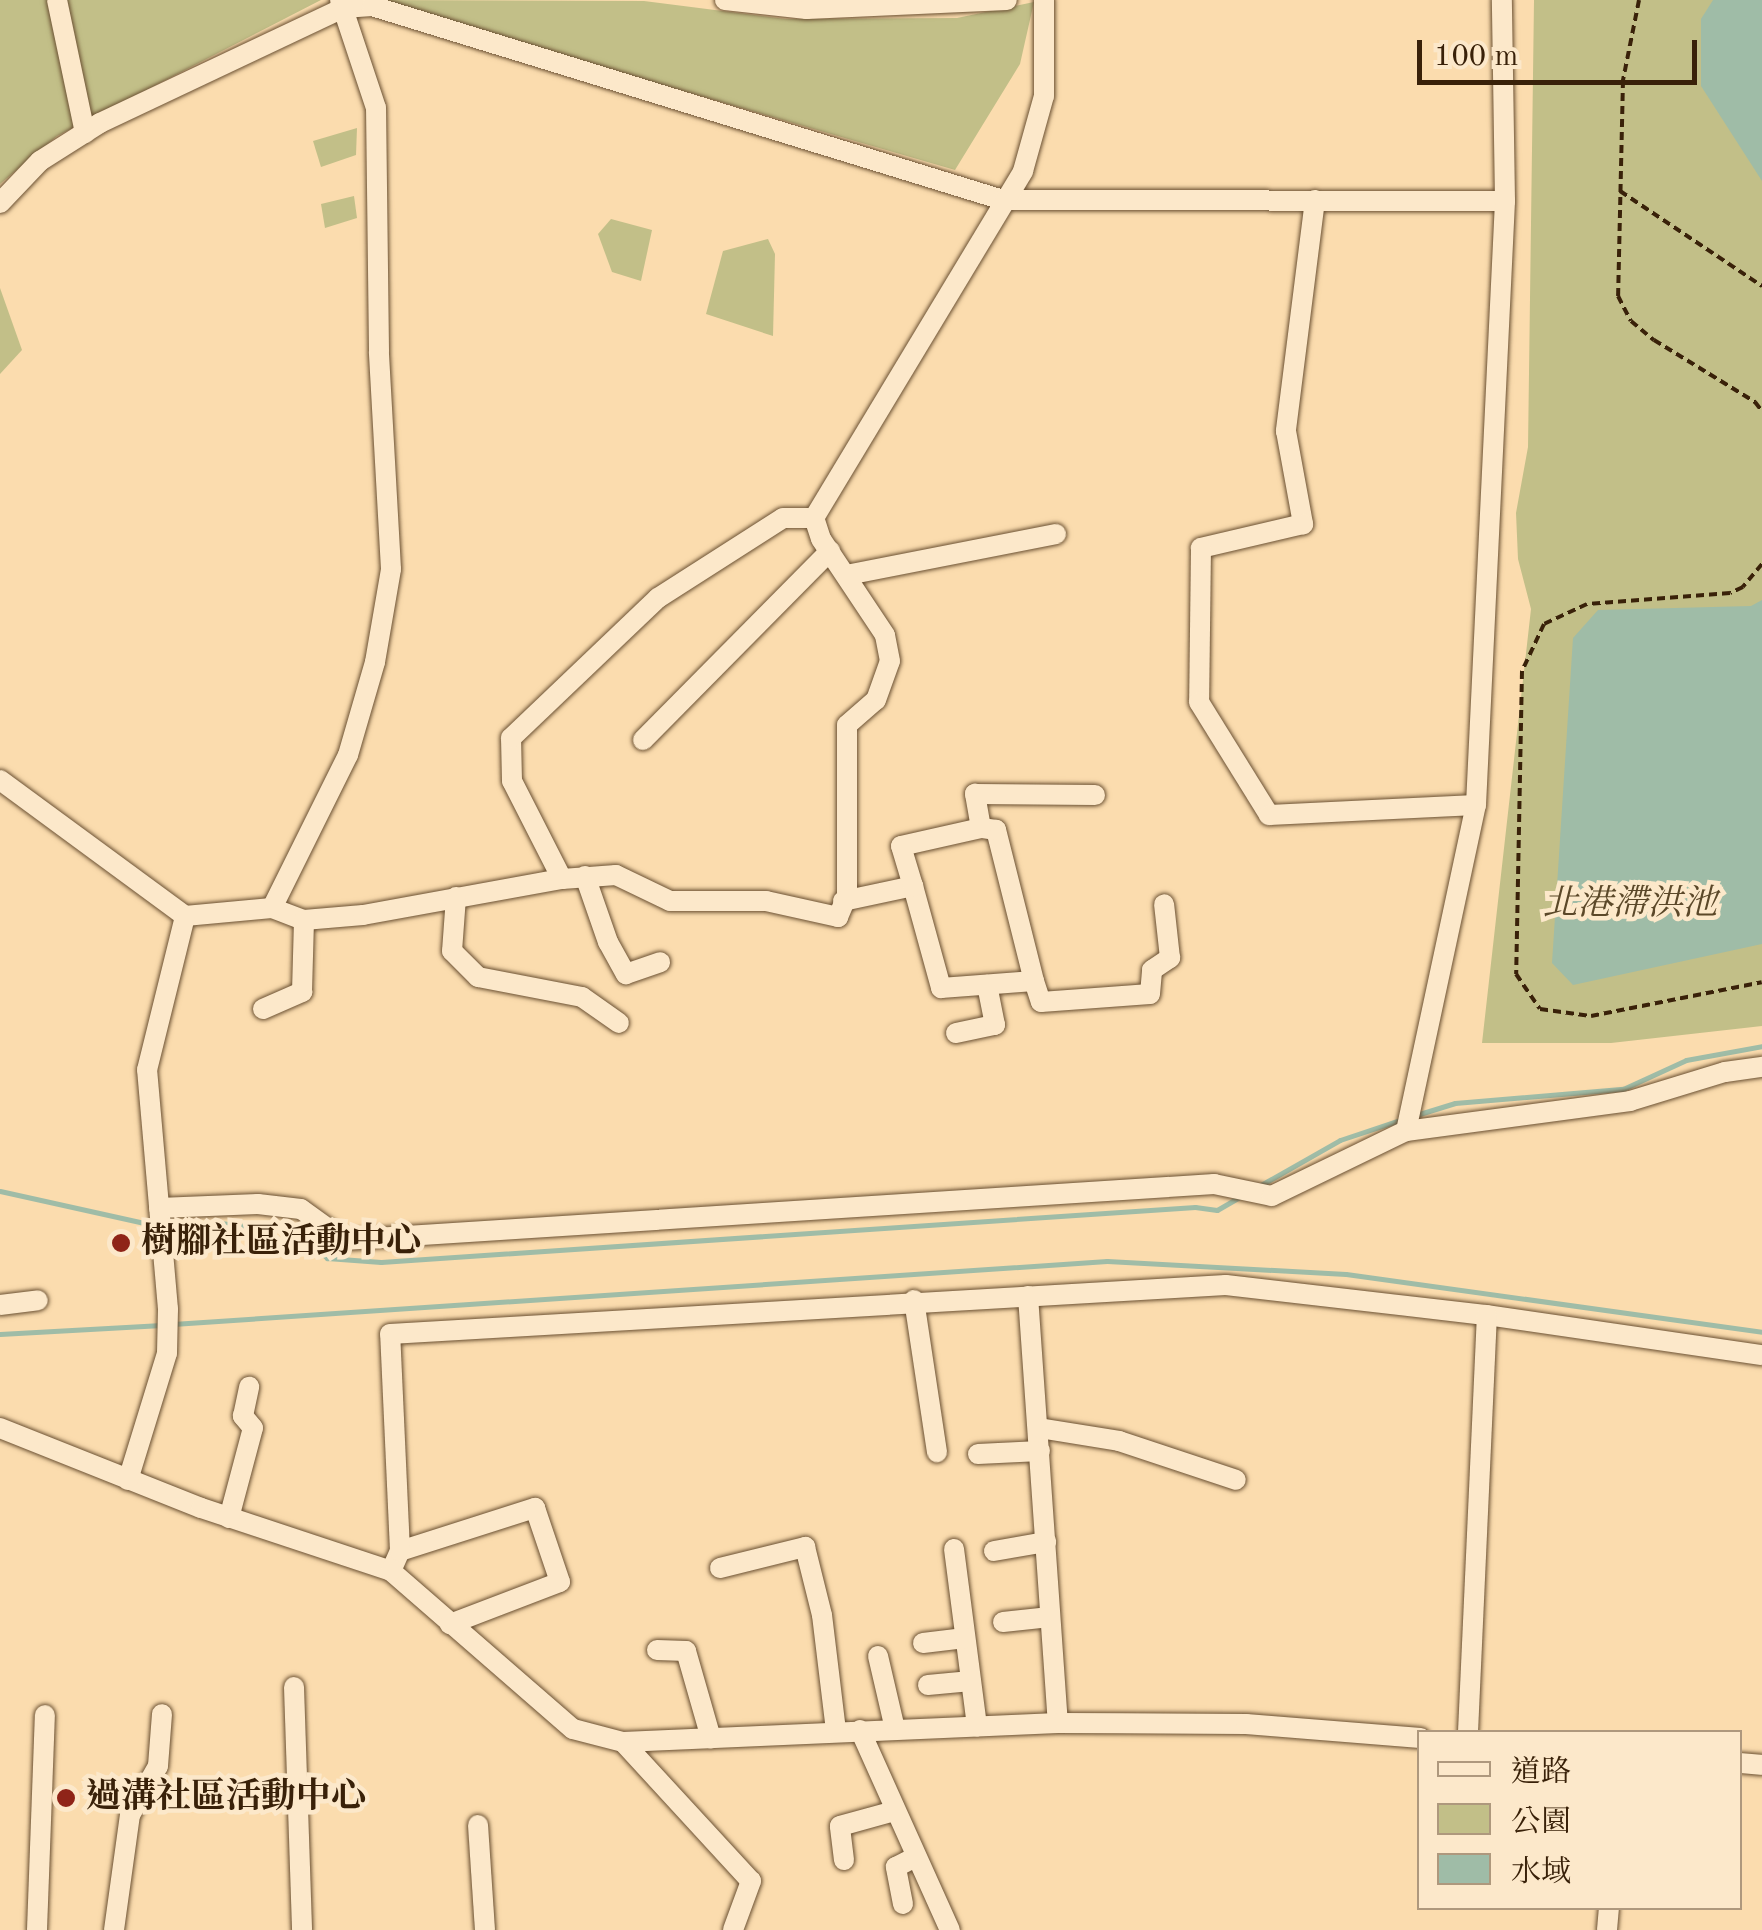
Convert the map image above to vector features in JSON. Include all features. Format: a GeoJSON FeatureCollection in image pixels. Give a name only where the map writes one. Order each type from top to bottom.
{"type":"FeatureCollection","features":[{"type":"Feature","properties":{"kind":"street"},"geometry":{"type":"LineString","coordinates":[[57,0],[85,133]]}},
{"type":"Feature","properties":{"kind":"street"},"geometry":{"type":"LineString","coordinates":[[724,0],[807,9],[1007,0]]}},
{"type":"Feature","properties":{"kind":"street"},"geometry":{"type":"LineString","coordinates":[[814,518],[1002,200],[1023,172],[1044,96],[1044,0]]}},
{"type":"Feature","properties":{"kind":"street"},"geometry":{"type":"LineString","coordinates":[[1406,1131],[1476,805],[1505,201],[1502,0]]}},
{"type":"Feature","properties":{"kind":"street"},"geometry":{"type":"LineString","coordinates":[[272,908],[348,755],[375,662],[392,569],[379,351],[376,108],[341,4]]}},
{"type":"Feature","properties":{"kind":"street"},"geometry":{"type":"LineString","coordinates":[[0,203],[40,161],[85,133],[341,4],[372,6],[1002,200],[1505,201]]}},
{"type":"Feature","properties":{"kind":"street"},"geometry":{"type":"LineString","coordinates":[[1315,200],[1286,431],[1303,524],[1200,548],[1199,702],[1268,815],[1476,805]]}},
{"type":"Feature","properties":{"kind":"street"},"geometry":{"type":"LineString","coordinates":[[562,879],[545,838],[512,781],[511,738],[658,598],[783,518],[814,518]]}},
{"type":"Feature","properties":{"kind":"street"},"geometry":{"type":"LineString","coordinates":[[0,780],[185,916],[272,908],[304,920],[363,915],[562,879],[616,875],[670,901],[766,902],[838,917],[847,896],[846,725],[876,700],[890,662],[884,635],[830,551],[814,518]]}},
{"type":"Feature","properties":{"kind":"street"},"geometry":{"type":"LineString","coordinates":[[847,575],[1056,534]]}},
{"type":"Feature","properties":{"kind":"street"},"geometry":{"type":"LineString","coordinates":[[643,740],[830,551]]}},
{"type":"Feature","properties":{"kind":"street"},"geometry":{"type":"LineString","coordinates":[[981,828],[975,794],[1095,794]]}},
{"type":"Feature","properties":{"kind":"street"},"geometry":{"type":"LineString","coordinates":[[1034,981],[941,988],[901,846],[981,828],[996,830],[1041,1002],[1150,994],[1152,970],[1170,958],[1164,904]]}},
{"type":"Feature","properties":{"kind":"street"},"geometry":{"type":"LineString","coordinates":[[585,876],[626,974],[660,962]]}},
{"type":"Feature","properties":{"kind":"street"},"geometry":{"type":"LineString","coordinates":[[843,901],[913,886]]}},
{"type":"Feature","properties":{"kind":"street"},"geometry":{"type":"LineString","coordinates":[[456,897],[452,952],[478,977],[582,997],[619,1023]]}},
{"type":"Feature","properties":{"kind":"street"},"geometry":{"type":"LineString","coordinates":[[128,1480],[169,1334],[146,1070],[185,916]]}},
{"type":"Feature","properties":{"kind":"street"},"geometry":{"type":"LineString","coordinates":[[263,1009],[302,992],[304,920]]}},
{"type":"Feature","properties":{"kind":"street"},"geometry":{"type":"LineString","coordinates":[[956,1033],[996,1025],[987,985]]}},
{"type":"Feature","properties":{"kind":"street"},"geometry":{"type":"LineString","coordinates":[[161,1220],[258,1204],[301,1209],[344,1240],[1214,1184],[1272,1196],[1406,1131],[1630,1101],[1724,1072],[1762,1068]]}},
{"type":"Feature","properties":{"kind":"street"},"geometry":{"type":"LineString","coordinates":[[396,1561],[390,1334],[914,1300],[1226,1285],[1486,1315],[1762,1355]]}},
{"type":"Feature","properties":{"kind":"street"},"geometry":{"type":"LineString","coordinates":[[1028,1296],[1058,1723]]}},
{"type":"Feature","properties":{"kind":"street"},"geometry":{"type":"LineString","coordinates":[[0,1305],[38,1300]]}},
{"type":"Feature","properties":{"kind":"street"},"geometry":{"type":"LineString","coordinates":[[914,1300],[937,1452]]}},
{"type":"Feature","properties":{"kind":"street"},"geometry":{"type":"LineString","coordinates":[[1468,1730],[1486,1315]]}},
{"type":"Feature","properties":{"kind":"street"},"geometry":{"type":"LineString","coordinates":[[229,1518],[253,1428],[244,1416],[249,1387]]}},
{"type":"Feature","properties":{"kind":"street"},"geometry":{"type":"LineString","coordinates":[[0,1428],[229,1518],[396,1561],[450,1624],[574,1729],[624,1742],[1058,1723],[1246,1724],[1417,1738]]}},
{"type":"Feature","properties":{"kind":"street"},"geometry":{"type":"LineString","coordinates":[[1039,1428],[1119,1440],[1236,1480]]}},
{"type":"Feature","properties":{"kind":"street"},"geometry":{"type":"LineString","coordinates":[[978,1454],[1040,1450]]}},
{"type":"Feature","properties":{"kind":"street"},"geometry":{"type":"LineString","coordinates":[[396,1561],[535,1508],[560,1582],[450,1624]]}},
{"type":"Feature","properties":{"kind":"street"},"geometry":{"type":"LineString","coordinates":[[994,1552],[1046,1542]]}},
{"type":"Feature","properties":{"kind":"street"},"geometry":{"type":"LineString","coordinates":[[720,1568],[805,1547],[822,1615],[836,1731]]}},
{"type":"Feature","properties":{"kind":"street"},"geometry":{"type":"LineString","coordinates":[[954,1549],[977,1726]]}},
{"type":"Feature","properties":{"kind":"street"},"geometry":{"type":"LineString","coordinates":[[1002,1622],[1050,1618]]}},
{"type":"Feature","properties":{"kind":"street"},"geometry":{"type":"LineString","coordinates":[[924,1643],[966,1638]]}},
{"type":"Feature","properties":{"kind":"street"},"geometry":{"type":"LineString","coordinates":[[657,1650],[686,1651],[711,1738]]}},
{"type":"Feature","properties":{"kind":"street"},"geometry":{"type":"LineString","coordinates":[[878,1656],[895,1729]]}},
{"type":"Feature","properties":{"kind":"street"},"geometry":{"type":"LineString","coordinates":[[928,1684],[971,1682]]}},
{"type":"Feature","properties":{"kind":"street"},"geometry":{"type":"LineString","coordinates":[[294,1687],[302,1930]]}},
{"type":"Feature","properties":{"kind":"street"},"geometry":{"type":"LineString","coordinates":[[114,1930],[130,1816],[158,1766],[162,1714]]}},
{"type":"Feature","properties":{"kind":"street"},"geometry":{"type":"LineString","coordinates":[[37,1930],[45,1715]]}},
{"type":"Feature","properties":{"kind":"street"},"geometry":{"type":"LineString","coordinates":[[860,1730],[914,1858],[950,1930]]}},
{"type":"Feature","properties":{"kind":"street"},"geometry":{"type":"LineString","coordinates":[[624,1742],[751,1881],[732,1930]]}},
{"type":"Feature","properties":{"kind":"street"},"geometry":{"type":"LineString","coordinates":[[844,1860],[840,1826],[894,1811]]}},
{"type":"Feature","properties":{"kind":"street"},"geometry":{"type":"LineString","coordinates":[[478,1824],[485,1930]]}},
{"type":"Feature","properties":{"kind":"street"},"geometry":{"type":"LineString","coordinates":[[903,1904],[896,1867],[914,1858]]}},
{"type":"Feature","properties":{"kind":"path"},"geometry":{"type":"LineString","coordinates":[[1638,0],[1623,80],[1618,296],[1631,320],[1654,340],[1755,402],[1762,411]]}},
{"type":"Feature","properties":{"kind":"path"},"geometry":{"type":"LineString","coordinates":[[1620,191],[1762,286]]}},
{"type":"Feature","properties":{"kind":"path"},"geometry":{"type":"LineString","coordinates":[[1762,564],[1743,587],[1730,594],[1587,604],[1544,624],[1522,671],[1516,974],[1540,1009],[1592,1016],[1762,982]]}},
{"type":"Feature","properties":{"kind":"green space"},"geometry":{"type":"Polygon","coordinates":[[[0,0],[321,0],[57,136],[0,184],[0,0]]]}},
{"type":"Feature","properties":{"kind":"green space"},"geometry":{"type":"Polygon","coordinates":[[[370,0],[644,1],[786,19],[957,18],[1034,2],[1020,64],[955,170],[370,0]]]}},
{"type":"Feature","properties":{"kind":"green space","name":"北港滯洪池"},"geometry":{"type":"Polygon","coordinates":[[[1534,0],[1762,0],[1762,1026],[1611,1043],[1482,1043],[1531,609],[1518,559],[1516,513],[1528,447],[1534,0]]]}},
{"type":"Feature","properties":{"kind":"green space"},"geometry":{"type":"Polygon","coordinates":[[[357,128],[356,155],[321,167],[313,141],[357,128]]]}},
{"type":"Feature","properties":{"kind":"green space"},"geometry":{"type":"Polygon","coordinates":[[[354,196],[357,218],[325,228],[321,204],[354,196]]]}},
{"type":"Feature","properties":{"kind":"green space"},"geometry":{"type":"Polygon","coordinates":[[[611,219],[652,230],[641,281],[612,272],[598,234],[611,219]]]}},
{"type":"Feature","properties":{"kind":"green space"},"geometry":{"type":"Polygon","coordinates":[[[768,239],[775,254],[773,336],[706,314],[723,251],[768,239]]]}},
{"type":"Feature","properties":{"kind":"green space"},"geometry":{"type":"Polygon","coordinates":[[[0,288],[22,350],[0,374],[0,288]]]}},
{"type":"Feature","properties":{"kind":"water"},"geometry":{"type":"Polygon","coordinates":[[[1713,0],[1762,0],[1762,181],[1701,86],[1701,19],[1713,0]]]}},
{"type":"Feature","properties":{"kind":"water"},"geometry":{"type":"Polygon","coordinates":[[[1762,600],[1762,944],[1573,985],[1552,963],[1573,638],[1598,610],[1751,606],[1762,600]]]}},
{"type":"Feature","properties":{"kind":"waterway"},"geometry":{"type":"LineString","coordinates":[[1413,1116],[1455,1103],[1623,1089],[1686,1060],[1762,1046]]}},
{"type":"Feature","properties":{"kind":"waterway"},"geometry":{"type":"LineString","coordinates":[[1259,1186],[1340,1140],[1403,1119]]}},
{"type":"Feature","properties":{"kind":"waterway"},"geometry":{"type":"LineString","coordinates":[[0,1191],[153,1225]]}},
{"type":"Feature","properties":{"kind":"waterway"},"geometry":{"type":"LineString","coordinates":[[164,1225],[220,1223],[301,1232],[327,1258],[381,1262],[1195,1207],[1217,1210],[1241,1196]]}},
{"type":"Feature","properties":{"kind":"waterway"},"geometry":{"type":"LineString","coordinates":[[173,1324],[1107,1261],[1346,1274],[1762,1332]]}},
{"type":"Feature","properties":{"kind":"waterway"},"geometry":{"type":"LineString","coordinates":[[0,1334],[162,1325]]}},
{"type":"Feature","properties":{"kind":"place","name":"樹腳社區活動中心"},"geometry":{"type":"Point","coordinates":[121,1243]}},
{"type":"Feature","properties":{"kind":"place","name":"過溝社區活動中心"},"geometry":{"type":"Point","coordinates":[66,1798]}}]}
